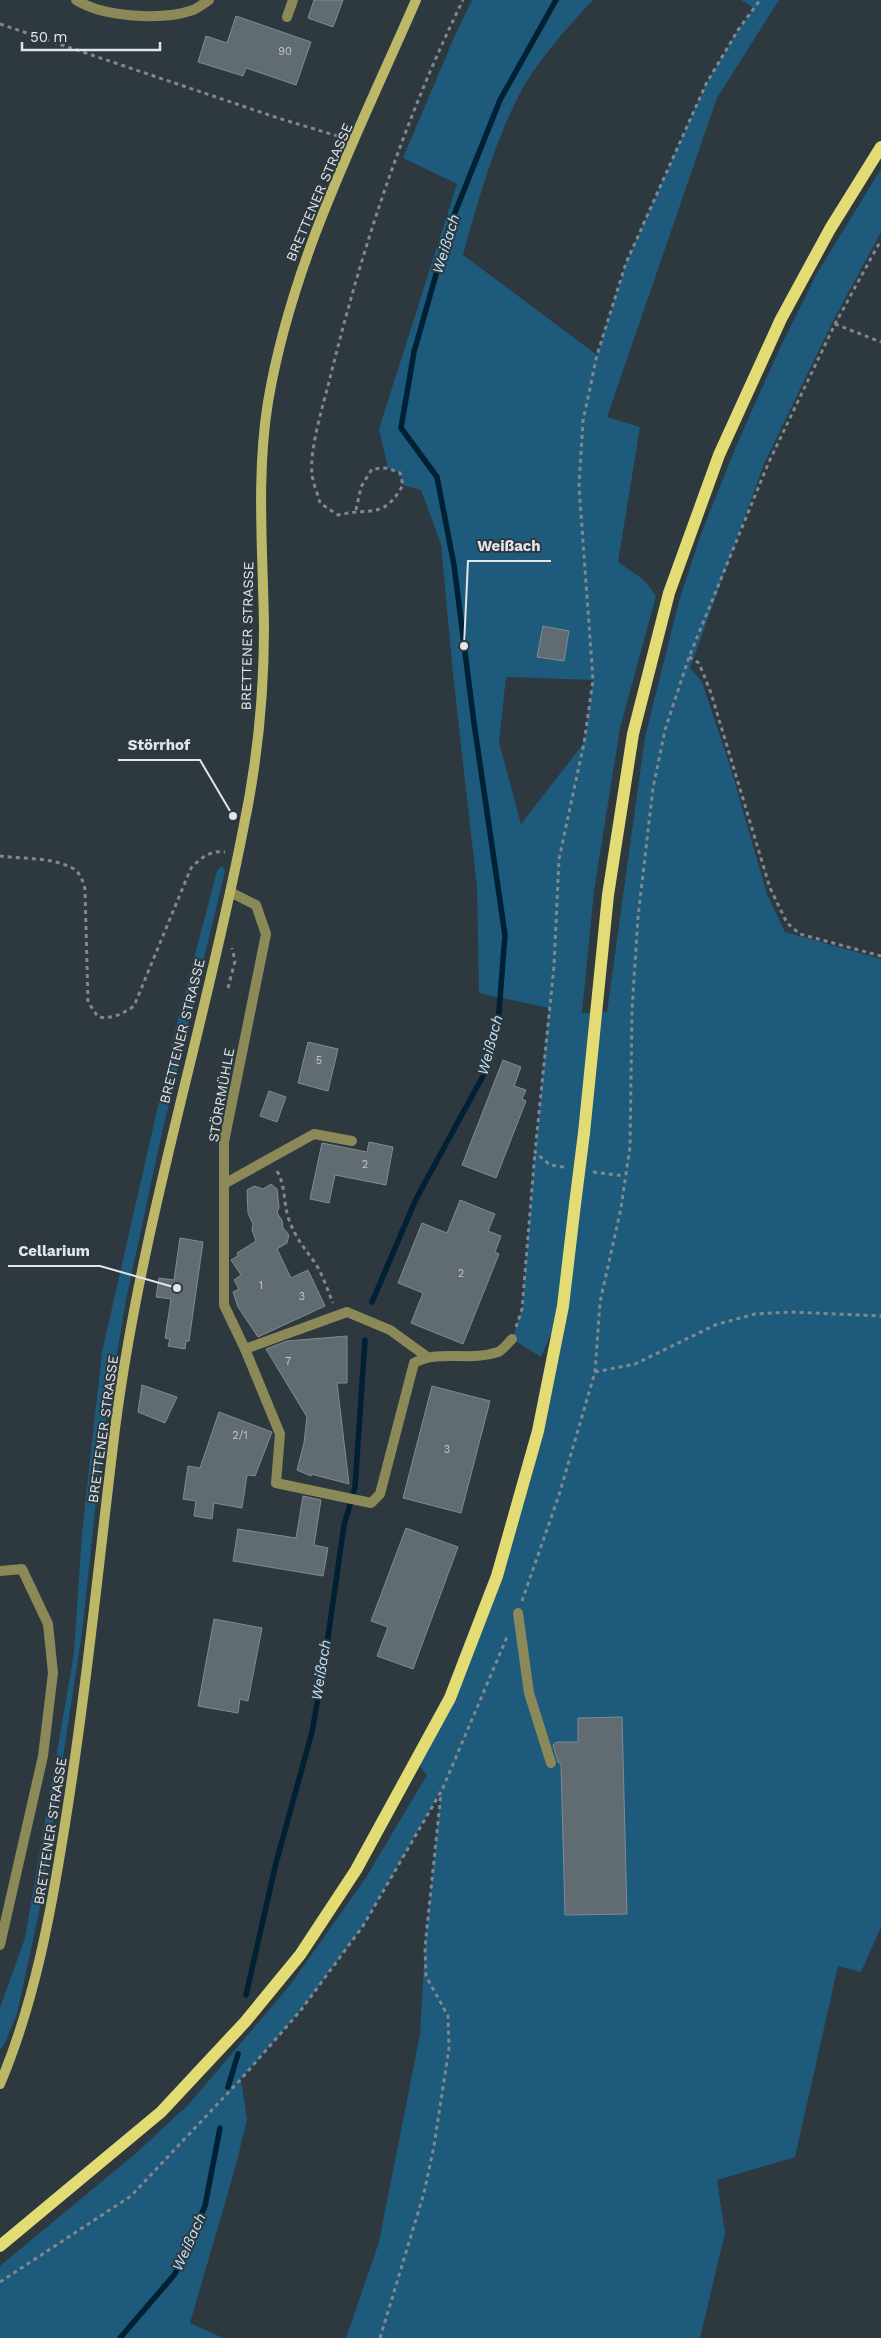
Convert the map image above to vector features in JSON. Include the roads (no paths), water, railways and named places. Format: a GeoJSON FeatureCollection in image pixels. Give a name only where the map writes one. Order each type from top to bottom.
{"type":"FeatureCollection","features":[{"type":"Feature","properties":{"kind":"main road"},"geometry":{"type":"LineString","coordinates":[[1,2244],[161,2112],[245,2022],[300,1954],[356,1870],[450,1698],[497,1576],[538,1431],[563,1306],[584,1133],[608,895],[634,734],[669,593],[719,455],[780,319],[830,229],[881,147]]}},
{"type":"Feature","properties":{"kind":"street"},"geometry":{"type":"LineString","coordinates":[[76,0],[83,4],[124,15],[166,15],[193,10],[209,0]]}},
{"type":"Feature","properties":{"kind":"street"},"geometry":{"type":"LineString","coordinates":[[287,16],[293,0]]}},
{"type":"Feature","properties":{"kind":"street","name":"BRETTENER STRASSE"},"geometry":{"type":"LineString","coordinates":[[1,2079],[22,2025],[50,1920],[80,1726],[115,1433],[130,1336],[161,1178],[230,892],[253,772],[260,711],[264,633],[261,489],[267,407],[282,332],[309,247],[416,0]]}},
{"type":"Feature","properties":{"kind":"street","name":"STÖRRMÜHLE"},"geometry":{"type":"LineString","coordinates":[[230,892],[256,904],[266,934],[224,1142],[224,1306],[245,1349],[280,1434],[276,1482],[371,1503],[380,1494],[414,1363],[426,1356]]}},
{"type":"Feature","properties":{"kind":"street"},"geometry":{"type":"LineString","coordinates":[[224,1184],[314,1134],[352,1141]]}},
{"type":"Feature","properties":{"kind":"street"},"geometry":{"type":"LineString","coordinates":[[245,1349],[347,1312],[390,1330],[426,1356],[482,1355],[499,1351],[512,1339]]}},
{"type":"Feature","properties":{"kind":"street"},"geometry":{"type":"LineString","coordinates":[[0,1571],[22,1569],[48,1624],[53,1673],[43,1756],[0,1945]]}},
{"type":"Feature","properties":{"kind":"street"},"geometry":{"type":"LineString","coordinates":[[518,1613],[529,1693],[551,1763]]}},
{"type":"Feature","properties":{"kind":"waterway","name":"Weißach"},"geometry":{"type":"LineString","coordinates":[[372,1302],[416,1199],[483,1076],[498,1024],[505,935],[474,723],[454,565],[437,477],[401,428],[414,352],[450,225],[500,100],[556,0]]}},
{"type":"Feature","properties":{"kind":"waterway","name":"Weißach"},"geometry":{"type":"LineString","coordinates":[[246,1995],[276,1863],[312,1732],[325,1658],[344,1525],[355,1487],[365,1340]]}},
{"type":"Feature","properties":{"kind":"waterway","name":"Weißach"},"geometry":{"type":"LineString","coordinates":[[228,2087],[238,2054]]}},
{"type":"Feature","properties":{"kind":"waterway","name":"Weißach"},"geometry":{"type":"LineString","coordinates":[[120,2338],[175,2274],[205,2206],[220,2128]]}},
{"type":"Feature","properties":{"kind":"place","name":"Weißach"},"geometry":{"type":"Point","coordinates":[464,646]}},
{"type":"Feature","properties":{"kind":"place","name":"Störrhof"},"geometry":{"type":"Point","coordinates":[233,816]}},
{"type":"Feature","properties":{"kind":"place","name":"Cellarium"},"geometry":{"type":"Point","coordinates":[177,1288]}}]}
